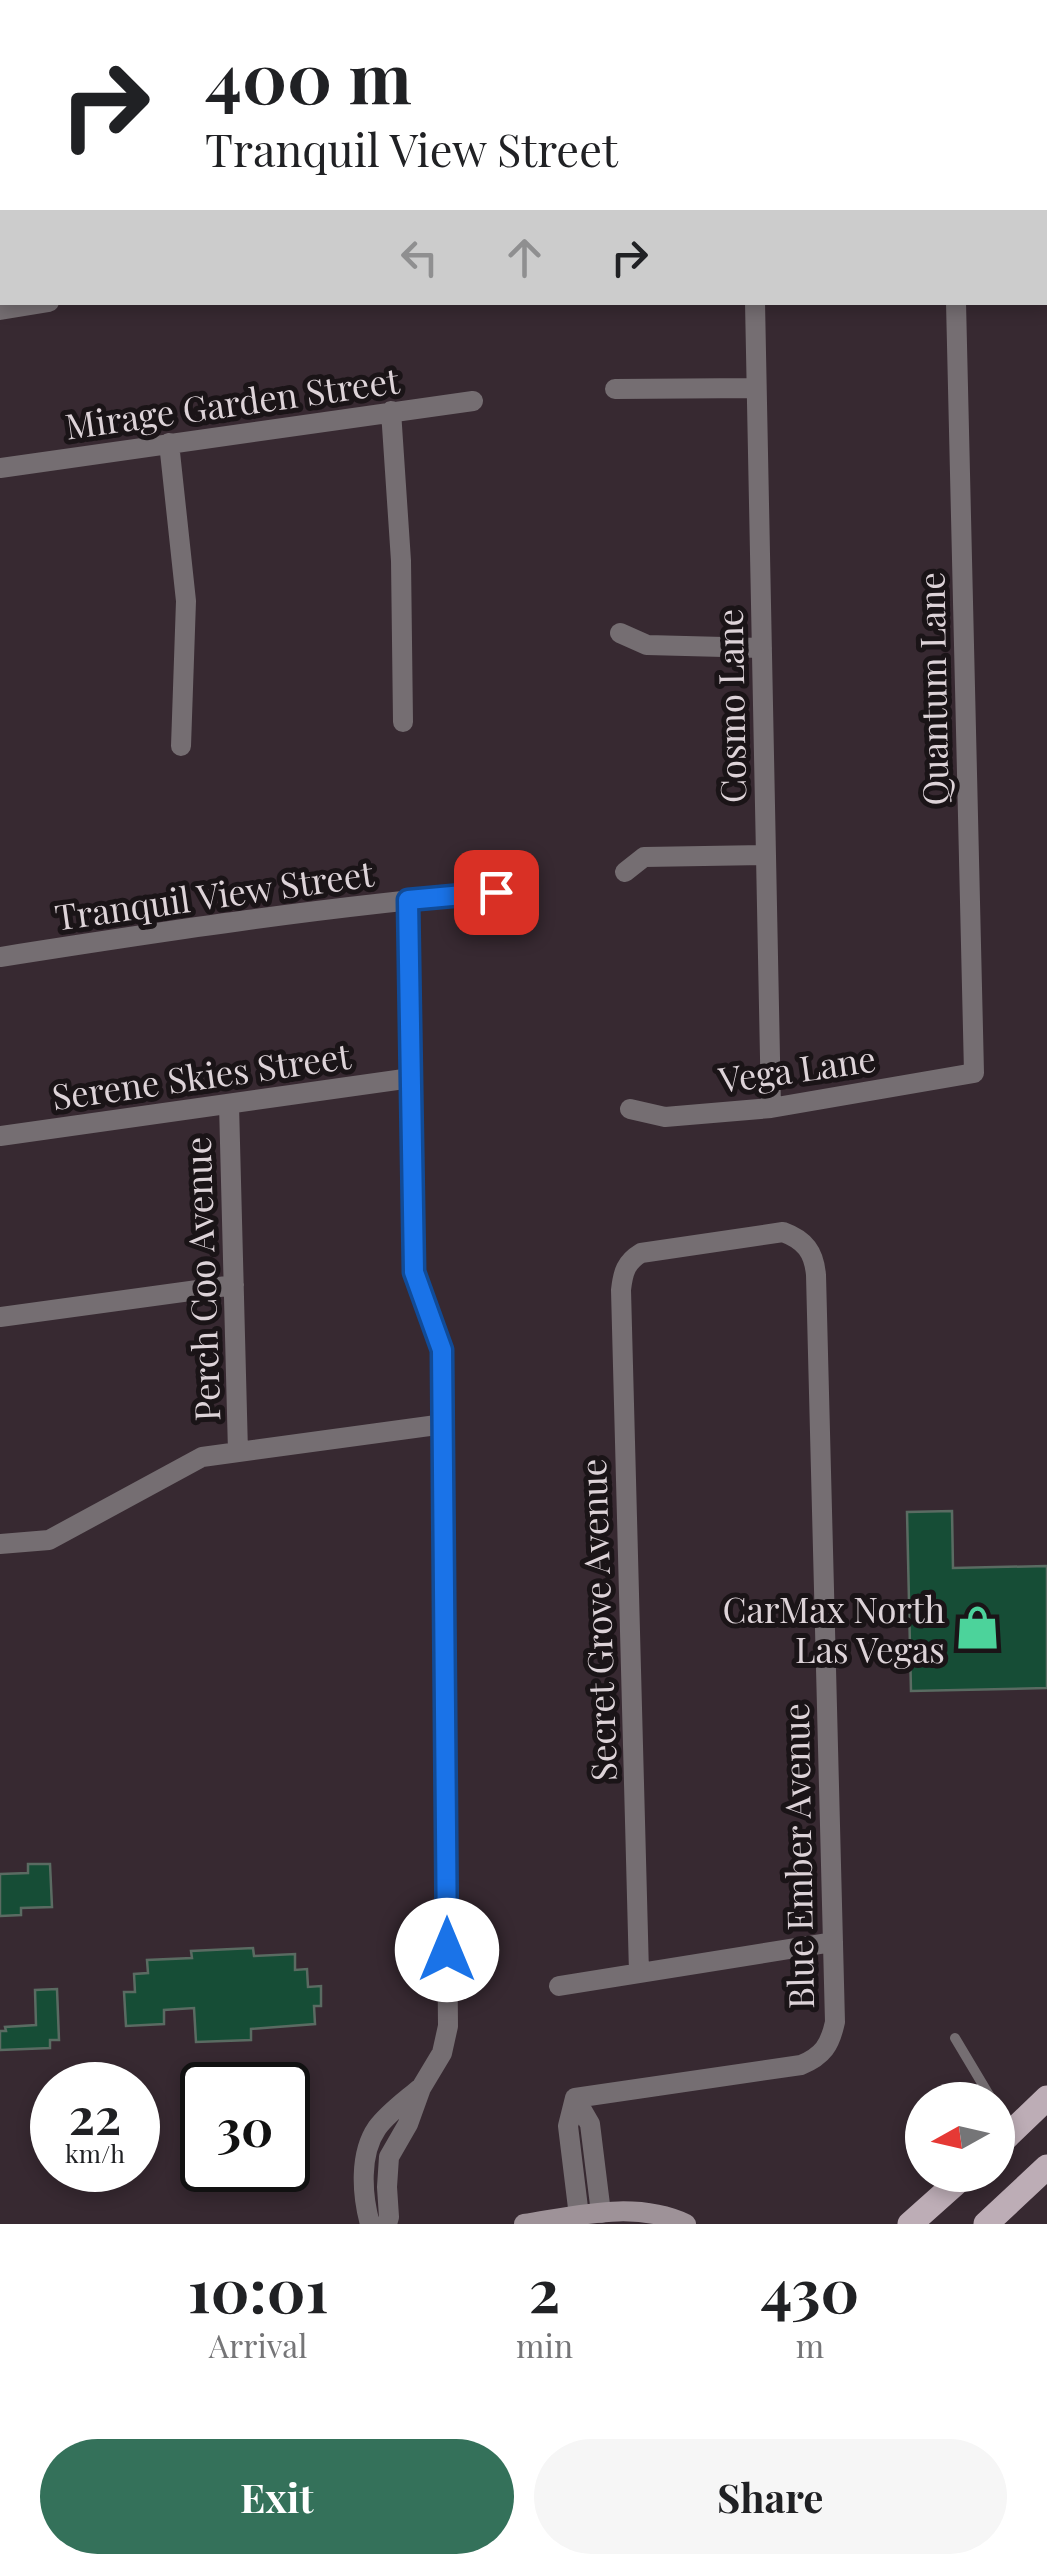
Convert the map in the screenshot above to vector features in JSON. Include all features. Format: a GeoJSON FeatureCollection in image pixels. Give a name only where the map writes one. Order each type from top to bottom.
{"type":"FeatureCollection","features":[{"type":"Feature","properties":{"kind":"main road"},"geometry":{"type":"LineString","coordinates":[[1015,2121],[1047,2098]]}},
{"type":"Feature","properties":{"kind":"main road"},"geometry":{"type":"LineString","coordinates":[[986,2224],[1047,2167]]}},
{"type":"Feature","properties":{"kind":"main road"},"geometry":{"type":"LineString","coordinates":[[910,2224],[945,2192]]}},
{"type":"Feature","properties":{"kind":"main road"},"geometry":{"type":"LineString","coordinates":[[524,2224],[627,2210],[671,2217],[686,2224]]}},
{"type":"Feature","properties":{"kind":"street"},"geometry":{"type":"LineString","coordinates":[[0,310],[31,305]]}},
{"type":"Feature","properties":{"kind":"street","name":"Cosmo Lane"},"geometry":{"type":"LineString","coordinates":[[755,305],[771,1108]]}},
{"type":"Feature","properties":{"kind":"street","name":"Quantum Lane"},"geometry":{"type":"LineString","coordinates":[[956,305],[974,1073]]}},
{"type":"Feature","properties":{"kind":"street"},"geometry":{"type":"LineString","coordinates":[[615,390],[756,388]]}},
{"type":"Feature","properties":{"kind":"street","name":"Mirage Garden Street"},"geometry":{"type":"LineString","coordinates":[[0,468],[474,401]]}},
{"type":"Feature","properties":{"kind":"street"},"geometry":{"type":"LineString","coordinates":[[391,411],[401,562],[403,722]]}},
{"type":"Feature","properties":{"kind":"street"},"geometry":{"type":"LineString","coordinates":[[169,443],[186,601],[180,746]]}},
{"type":"Feature","properties":{"kind":"street"},"geometry":{"type":"LineString","coordinates":[[620,633],[647,645],[762,648]]}},
{"type":"Feature","properties":{"kind":"street"},"geometry":{"type":"LineString","coordinates":[[625,872],[644,857],[766,855]]}},
{"type":"Feature","properties":{"kind":"street","name":"Tranquil View Street"},"geometry":{"type":"LineString","coordinates":[[0,956],[408,900],[496,892]]}},
{"type":"Feature","properties":{"kind":"street"},"geometry":{"type":"LineString","coordinates":[[387,2224],[389,2157],[442,2053],[448,2026],[442,1350],[414,1272],[408,900]]}},
{"type":"Feature","properties":{"kind":"street","name":"Vega Lane"},"geometry":{"type":"LineString","coordinates":[[630,1109],[665,1117],[771,1108],[974,1073]]}},
{"type":"Feature","properties":{"kind":"street","name":"Serene Skies Street"},"geometry":{"type":"LineString","coordinates":[[0,1136],[411,1078]]}},
{"type":"Feature","properties":{"kind":"street","name":"Perch Coo Avenue"},"geometry":{"type":"LineString","coordinates":[[229,1104],[238,1452]]}},
{"type":"Feature","properties":{"kind":"street","name":"Blue Ember Avenue"},"geometry":{"type":"LineString","coordinates":[[575,2098],[801,2066],[825,2050],[834,2022],[815,1261],[803,1241],[783,1232],[771,1232],[654,1249],[641,1252],[626,1265]]}},
{"type":"Feature","properties":{"kind":"street","name":"Secret Grove Avenue"},"geometry":{"type":"LineString","coordinates":[[626,1265],[621,1290],[640,1974]]}},
{"type":"Feature","properties":{"kind":"street"},"geometry":{"type":"LineString","coordinates":[[0,1317],[234,1286]]}},
{"type":"Feature","properties":{"kind":"street"},"geometry":{"type":"LineString","coordinates":[[0,1544],[48,1540],[202,1457],[444,1424]]}},
{"type":"Feature","properties":{"kind":"street"},"geometry":{"type":"LineString","coordinates":[[559,1986],[832,1942]]}},
{"type":"Feature","properties":{"kind":"street"},"geometry":{"type":"LineString","coordinates":[[370,2224],[364,2187],[368,2146],[389,2115],[421,2088]]}},
{"type":"Feature","properties":{"kind":"street"},"geometry":{"type":"LineString","coordinates":[[575,2098],[590,2124],[601,2213]]}},
{"type":"Feature","properties":{"kind":"street"},"geometry":{"type":"LineString","coordinates":[[575,2098],[568,2126],[579,2216]]}},
{"type":"Feature","properties":{"kind":"lane"},"geometry":{"type":"LineString","coordinates":[[955,2038],[981,2082]]}},
{"type":"Feature","properties":{"kind":"lane"},"geometry":{"type":"LineString","coordinates":[[571,2151],[593,2148]]}},
{"type":"Feature","properties":{"kind":"building","name":"CarMax North Las Vegas"},"geometry":{"type":"Polygon","coordinates":[[[952,1511],[953,1568],[1047,1566],[1047,1688],[911,1691],[907,1512],[952,1511]]]}},
{"type":"Feature","properties":{"kind":"building"},"geometry":{"type":"Polygon","coordinates":[[[28,1864],[50,1864],[52,1907],[21,1908],[21,1915],[0,1916],[0,1874],[28,1873],[28,1864]]]}},
{"type":"Feature","properties":{"kind":"building"},"geometry":{"type":"Polygon","coordinates":[[[253,1948],[254,1956],[295,1954],[295,1970],[307,1969],[308,1987],[321,1986],[321,2006],[314,2006],[315,2024],[251,2029],[251,2040],[196,2042],[194,2008],[164,2010],[164,2024],[126,2026],[124,1992],[135,1992],[134,1974],[148,1973],[147,1960],[192,1958],[191,1951],[253,1948]]]}},
{"type":"Feature","properties":{"kind":"building"},"geometry":{"type":"Polygon","coordinates":[[[57,1989],[59,2040],[50,2040],[50,2048],[0,2050],[0,2031],[6,2031],[5,2027],[36,2025],[35,1990],[57,1989]]]}},
{"type":"Feature","properties":{"kind":"place","name":"CarMax North Las Vegas"},"geometry":{"type":"Point","coordinates":[978,1628]}},
{"type":"Feature","properties":{"kind":"route"},"geometry":{"type":"LineString","coordinates":[[447,1950],[442,1350],[414,1272],[408,900],[496,892]]}}]}
